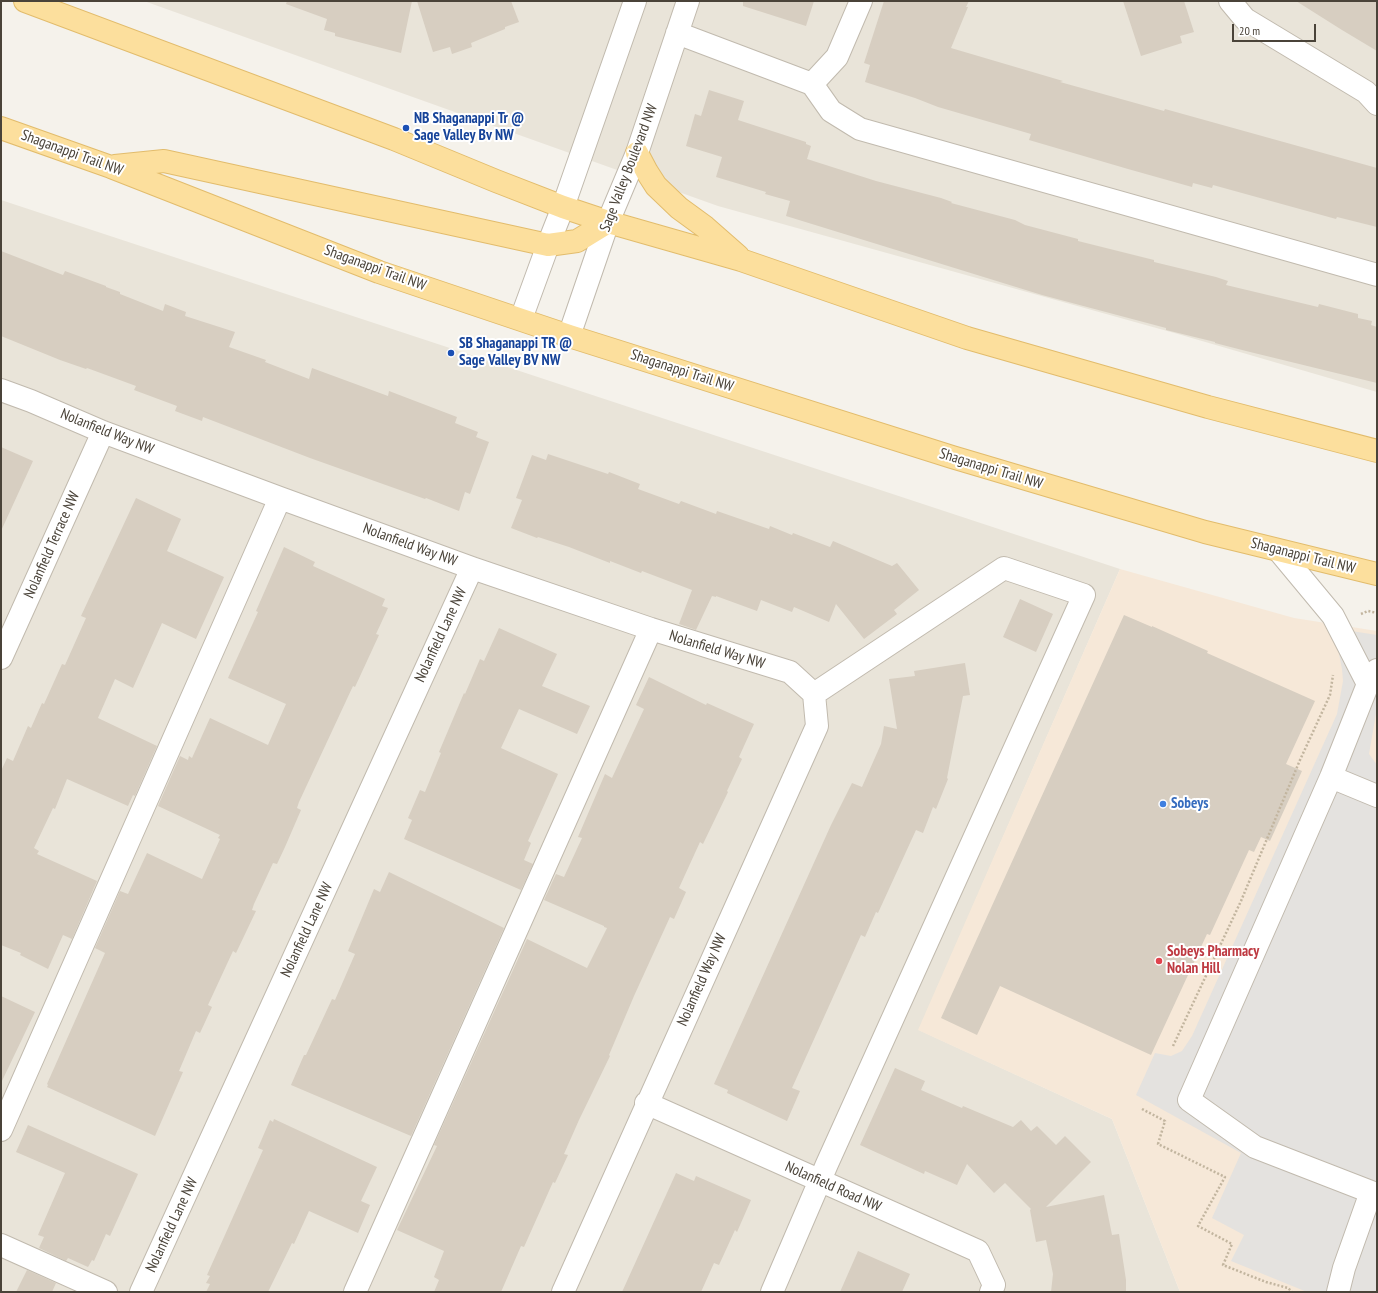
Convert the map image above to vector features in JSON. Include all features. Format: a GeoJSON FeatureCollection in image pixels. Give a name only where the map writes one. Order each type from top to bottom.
{"type":"FeatureCollection","features":[{"type":"Feature","properties":{"kind":"main road"},"geometry":{"type":"LineString","coordinates":[[25,1],[387,136],[496,181],[608,222],[741,260],[967,338],[1208,407],[1377,451]]}},
{"type":"Feature","properties":{"kind":"main road","name":"Shaganappi Trail NW"},"geometry":{"type":"LineString","coordinates":[[1,128],[112,167],[379,272],[521,318],[569,336],[960,459],[1205,532],[1377,574]]}},
{"type":"Feature","properties":{"kind":"main road"},"geometry":{"type":"LineString","coordinates":[[637,153],[656,186],[679,208],[705,227],[741,260]]}},
{"type":"Feature","properties":{"kind":"main road"},"geometry":{"type":"LineString","coordinates":[[112,167],[164,161],[548,245],[577,241],[608,222]]}},
{"type":"Feature","properties":{"kind":"street"},"geometry":{"type":"LineString","coordinates":[[521,318],[564,207],[635,1]]}},
{"type":"Feature","properties":{"kind":"street","name":"Sage Valley Boulevard NW"},"geometry":{"type":"LineString","coordinates":[[569,336],[608,222],[637,153],[688,1]]}},
{"type":"Feature","properties":{"kind":"street"},"geometry":{"type":"LineString","coordinates":[[812,84],[837,56],[861,1]]}},
{"type":"Feature","properties":{"kind":"street"},"geometry":{"type":"LineString","coordinates":[[1230,1],[1245,19],[1366,92],[1377,104]]}},
{"type":"Feature","properties":{"kind":"street"},"geometry":{"type":"LineString","coordinates":[[677,33],[812,84],[831,111],[860,130],[1377,275]]}},
{"type":"Feature","properties":{"kind":"street","name":"Nolanfield Way NW"},"geometry":{"type":"LineString","coordinates":[[1,390],[31,401],[103,432],[472,568],[651,629],[790,672],[814,694],[817,726],[646,1103],[563,1292]]}},
{"type":"Feature","properties":{"kind":"street","name":"Nolanfield Terrace NW"},"geometry":{"type":"LineString","coordinates":[[1,658],[103,432]]}},
{"type":"Feature","properties":{"kind":"street"},"geometry":{"type":"LineString","coordinates":[[1,1130],[280,498]]}},
{"type":"Feature","properties":{"kind":"street"},"geometry":{"type":"LineString","coordinates":[[1279,551],[1333,616],[1373,677],[1331,777],[1189,1100],[1255,1147],[1374,1186],[1344,1268],[1338,1292]]}},
{"type":"Feature","properties":{"kind":"street","name":"Nolanfield Lane NW"},"geometry":{"type":"LineString","coordinates":[[141,1292],[472,568]]}},
{"type":"Feature","properties":{"kind":"street"},"geometry":{"type":"LineString","coordinates":[[772,1292],[820,1181],[1084,595],[1004,568],[814,694]]}},
{"type":"Feature","properties":{"kind":"street"},"geometry":{"type":"LineString","coordinates":[[355,1292],[651,629]]}},
{"type":"Feature","properties":{"kind":"street"},"geometry":{"type":"LineString","coordinates":[[1331,777],[1377,796]]}},
{"type":"Feature","properties":{"kind":"street","name":"Nolanfield Road NW"},"geometry":{"type":"LineString","coordinates":[[646,1103],[978,1251],[994,1285],[991,1292]]}},
{"type":"Feature","properties":{"kind":"street"},"geometry":{"type":"LineString","coordinates":[[1,1245],[106,1292]]}},
{"type":"Feature","properties":{"kind":"path"},"geometry":{"type":"LineString","coordinates":[[1355,617],[1368,611],[1377,614]]}},
{"type":"Feature","properties":{"kind":"path"},"geometry":{"type":"LineString","coordinates":[[1173,1046],[1241,901],[1300,760],[1330,695],[1333,672]]}},
{"type":"Feature","properties":{"kind":"path"},"geometry":{"type":"LineString","coordinates":[[1142,1109],[1165,1121],[1158,1144],[1225,1177],[1198,1226],[1232,1244],[1223,1265],[1266,1282],[1288,1288],[1292,1292]]}},
{"type":"Feature","properties":{"kind":"shaded area"},"geometry":{"type":"Polygon","coordinates":[[[144,1],[1377,1],[1377,392],[1178,334],[718,206],[144,1]]]}},
{"type":"Feature","properties":{"kind":"shaded area"},"geometry":{"type":"Polygon","coordinates":[[[1,200],[1120,569],[919,1030],[1112,1119],[1180,1292],[1,1292],[1,200]]]}},
{"type":"Feature","properties":{"kind":"shaded area"},"geometry":{"type":"Polygon","coordinates":[[[1120,569],[1294,618],[1377,631],[1377,1292],[1180,1292],[1112,1119],[918,1030],[1120,569]]]}},
{"type":"Feature","properties":{"kind":"shaded area"},"geometry":{"type":"Polygon","coordinates":[[[1326,627],[1377,635],[1377,708],[1369,754],[1377,765],[1376,1292],[1307,1292],[1231,1261],[1244,1235],[1212,1218],[1241,1153],[1136,1095],[1155,1053],[1171,1056],[1182,1051],[1192,1036],[1337,714],[1343,681],[1342,669],[1338,649],[1326,627]]]}},
{"type":"Feature","properties":{"kind":"building"},"geometry":{"type":"Polygon","coordinates":[[[287,1],[412,1],[401,53],[335,36],[335,33],[324,30],[327,19],[286,4],[287,1]]]}},
{"type":"Feature","properties":{"kind":"building"},"geometry":{"type":"Polygon","coordinates":[[[417,1],[511,1],[519,22],[471,43],[472,47],[452,54],[450,47],[433,52],[417,1]]]}},
{"type":"Feature","properties":{"kind":"building"},"geometry":{"type":"Polygon","coordinates":[[[743,1],[814,1],[806,26],[743,6],[743,1]]]}},
{"type":"Feature","properties":{"kind":"building"},"geometry":{"type":"Polygon","coordinates":[[[884,1],[969,1],[966,7],[968,7],[951,48],[1063,81],[1060,82],[1164,111],[1165,109],[1377,168],[1377,227],[1337,217],[1336,219],[1213,185],[1212,188],[1193,183],[1192,187],[1128,169],[1029,140],[1031,134],[938,107],[865,82],[870,65],[864,63],[884,1]]]}},
{"type":"Feature","properties":{"kind":"building"},"geometry":{"type":"Polygon","coordinates":[[[1123,1],[1184,1],[1194,32],[1180,36],[1182,43],[1141,56],[1123,1]]]}},
{"type":"Feature","properties":{"kind":"building"},"geometry":{"type":"Polygon","coordinates":[[[1296,1],[1377,1],[1377,51],[1342,30],[1296,1]]]}},
{"type":"Feature","properties":{"kind":"building"},"geometry":{"type":"Polygon","coordinates":[[[709,90],[744,101],[738,120],[806,142],[806,144],[811,146],[807,159],[876,181],[941,198],[952,202],[951,203],[1015,220],[1025,225],[1078,239],[1078,241],[1216,277],[1228,281],[1226,285],[1318,307],[1319,304],[1358,314],[1358,318],[1372,321],[1371,325],[1377,327],[1377,383],[1215,343],[1166,330],[1166,328],[1042,295],[786,216],[790,201],[716,177],[722,157],[686,146],[695,114],[701,116],[709,90]]]}},
{"type":"Feature","properties":{"kind":"building"},"geometry":{"type":"Polygon","coordinates":[[[1,251],[63,275],[65,271],[106,286],[120,292],[120,294],[163,311],[165,304],[186,312],[185,316],[235,332],[229,347],[266,360],[265,362],[309,379],[312,368],[388,396],[389,391],[457,417],[455,423],[478,432],[476,437],[489,442],[470,494],[465,492],[459,511],[310,458],[203,417],[202,421],[175,411],[177,406],[134,390],[136,386],[60,360],[1,336],[1,251]]]}},
{"type":"Feature","properties":{"kind":"building"},"geometry":{"type":"Polygon","coordinates":[[[1,447],[33,461],[1,531],[1,447]]]}},
{"type":"Feature","properties":{"kind":"building"},"geometry":{"type":"Polygon","coordinates":[[[548,454],[608,474],[609,472],[640,484],[638,489],[679,504],[681,501],[716,514],[717,511],[769,529],[770,526],[792,535],[793,533],[830,547],[833,541],[892,566],[897,563],[919,590],[894,610],[897,614],[864,639],[836,604],[829,622],[794,607],[792,612],[761,600],[757,611],[716,596],[712,596],[696,630],[679,624],[692,590],[642,571],[641,573],[610,561],[610,563],[569,547],[538,537],[537,538],[511,528],[522,500],[516,498],[532,455],[546,460],[548,454]]]}},
{"type":"Feature","properties":{"kind":"building"},"geometry":{"type":"Polygon","coordinates":[[[136,498],[181,519],[167,551],[224,577],[196,639],[162,623],[133,688],[115,679],[98,718],[157,746],[135,796],[133,795],[128,806],[67,779],[55,809],[53,808],[34,848],[39,851],[37,854],[97,881],[72,939],[63,935],[48,969],[20,955],[21,953],[1,945],[1,771],[7,758],[13,761],[28,726],[31,728],[42,703],[44,704],[62,664],[65,665],[86,618],[81,616],[136,498]]]}},
{"type":"Feature","properties":{"kind":"building"},"geometry":{"type":"Polygon","coordinates":[[[284,547],[315,562],[313,566],[385,599],[382,606],[388,608],[376,634],[379,635],[355,687],[353,686],[299,802],[297,808],[301,810],[285,847],[277,864],[273,863],[254,904],[252,910],[256,911],[236,953],[233,951],[208,1005],[212,1007],[200,1033],[196,1031],[179,1071],[183,1072],[155,1136],[47,1087],[47,1084],[105,953],[95,948],[120,891],[128,894],[147,853],[202,879],[220,839],[218,838],[220,835],[158,806],[180,756],[188,760],[189,756],[192,758],[210,718],[268,745],[286,704],[228,678],[258,612],[256,611],[284,547]]]}},
{"type":"Feature","properties":{"kind":"building"},"geometry":{"type":"Polygon","coordinates":[[[1020,599],[1053,614],[1036,652],[1003,637],[1020,599]]]}},
{"type":"Feature","properties":{"kind":"building","name":"Sobeys"},"geometry":{"type":"Polygon","coordinates":[[[1124,615],[1208,651],[1207,653],[1315,701],[1286,764],[1302,771],[1270,841],[1261,837],[1254,852],[1249,850],[1210,935],[1207,934],[1151,1055],[1000,986],[977,1035],[941,1018],[1124,615]]]}},
{"type":"Feature","properties":{"kind":"building"},"geometry":{"type":"Polygon","coordinates":[[[499,628],[557,654],[542,686],[590,706],[577,734],[519,709],[501,748],[558,774],[528,841],[531,843],[524,860],[533,864],[521,890],[404,839],[412,820],[408,818],[420,790],[425,792],[441,753],[439,752],[464,693],[465,694],[480,659],[484,661],[499,628]]]}},
{"type":"Feature","properties":{"kind":"building"},"geometry":{"type":"Polygon","coordinates":[[[965,663],[970,695],[963,696],[948,779],[936,809],[933,807],[923,833],[916,830],[878,913],[876,912],[865,937],[861,935],[792,1088],[800,1091],[787,1121],[727,1093],[728,1090],[714,1084],[831,825],[852,783],[862,787],[881,744],[884,726],[897,729],[889,679],[915,676],[914,671],[965,663]]]}},
{"type":"Feature","properties":{"kind":"building"},"geometry":{"type":"Polygon","coordinates":[[[649,677],[706,705],[707,703],[754,724],[739,757],[742,759],[703,844],[700,842],[679,888],[686,892],[674,919],[670,917],[634,996],[609,1055],[610,1056],[564,1154],[568,1155],[555,1183],[553,1182],[524,1247],[521,1246],[501,1292],[434,1292],[439,1280],[434,1277],[444,1251],[397,1230],[437,1146],[434,1145],[527,939],[587,968],[607,928],[544,900],[556,874],[564,877],[582,838],[578,837],[605,774],[612,778],[644,709],[636,705],[649,677]]]}},
{"type":"Feature","properties":{"kind":"building"},"geometry":{"type":"Polygon","coordinates":[[[389,872],[504,928],[411,1136],[291,1085],[332,999],[335,1000],[355,954],[348,951],[374,889],[380,892],[389,872]]]}},
{"type":"Feature","properties":{"kind":"building"},"geometry":{"type":"Polygon","coordinates":[[[1,996],[35,1012],[1,1083],[1,996]]]}},
{"type":"Feature","properties":{"kind":"building"},"geometry":{"type":"Polygon","coordinates":[[[895,1068],[925,1081],[921,1090],[962,1108],[963,1106],[1013,1127],[1021,1120],[1031,1131],[1037,1126],[1056,1145],[1065,1136],[1091,1162],[1046,1207],[1104,1195],[1112,1235],[1119,1234],[1126,1280],[1126,1292],[1051,1292],[1053,1274],[1046,1240],[1036,1242],[1031,1209],[1005,1183],[994,1193],[967,1164],[957,1185],[925,1171],[924,1174],[860,1145],[895,1068]]]}},
{"type":"Feature","properties":{"kind":"building"},"geometry":{"type":"Polygon","coordinates":[[[274,1119],[377,1167],[361,1201],[370,1205],[358,1233],[309,1211],[294,1244],[292,1243],[268,1292],[206,1292],[210,1284],[206,1283],[210,1276],[207,1275],[263,1150],[258,1148],[270,1120],[273,1122],[274,1119]]]}},
{"type":"Feature","properties":{"kind":"building"},"geometry":{"type":"Polygon","coordinates":[[[28,1125],[138,1174],[110,1236],[106,1234],[94,1261],[92,1260],[88,1267],[68,1258],[66,1261],[39,1248],[44,1237],[38,1235],[65,1173],[16,1152],[28,1125]]]}},
{"type":"Feature","properties":{"kind":"building"},"geometry":{"type":"Polygon","coordinates":[[[676,1173],[694,1181],[696,1176],[751,1200],[737,1232],[735,1230],[719,1265],[714,1263],[701,1292],[622,1292],[676,1173]]]}},
{"type":"Feature","properties":{"kind":"building"},"geometry":{"type":"Polygon","coordinates":[[[858,1251],[910,1274],[902,1292],[840,1292],[858,1251]]]}},
{"type":"Feature","properties":{"kind":"building"},"geometry":{"type":"Polygon","coordinates":[[[27,1270],[56,1283],[52,1292],[16,1292],[27,1270]]]}},
{"type":"Feature","properties":{"kind":"place","name":"NB Shaganappi Tr @ Sage Valley Bv NW"},"geometry":{"type":"Point","coordinates":[406,128]}},
{"type":"Feature","properties":{"kind":"place","name":"SB Shaganappi TR @ Sage Valley BV NW"},"geometry":{"type":"Point","coordinates":[451,353]}},
{"type":"Feature","properties":{"kind":"place","name":"Sobeys"},"geometry":{"type":"Point","coordinates":[1163,804]}},
{"type":"Feature","properties":{"kind":"place","name":"Sobeys Pharmacy Nolan Hill"},"geometry":{"type":"Point","coordinates":[1159,961]}}]}
